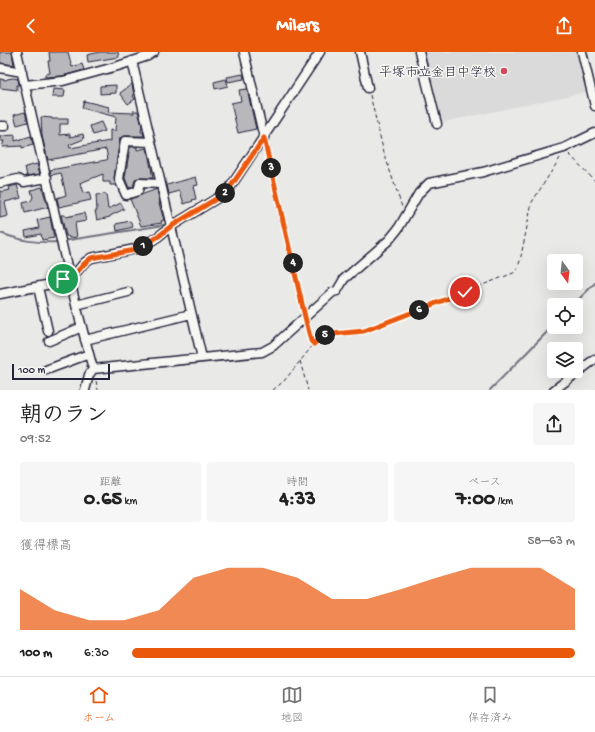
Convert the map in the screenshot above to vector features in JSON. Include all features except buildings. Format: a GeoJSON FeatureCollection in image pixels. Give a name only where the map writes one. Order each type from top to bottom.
{"type":"FeatureCollection","features":[{"type":"Feature","properties":{"kind":"street"},"geometry":{"type":"LineString","coordinates":[[17,52],[61,242],[93,369],[89,375],[85,390]]}},
{"type":"Feature","properties":{"kind":"street"},"geometry":{"type":"LineString","coordinates":[[25,86],[64,81],[132,61],[142,55],[154,52]]}},
{"type":"Feature","properties":{"kind":"street"},"geometry":{"type":"LineString","coordinates":[[244,52],[264,138]]}},
{"type":"Feature","properties":{"kind":"street"},"geometry":{"type":"LineString","coordinates":[[0,294],[56,283],[70,277],[91,258],[140,248],[170,227],[224,194],[264,138],[320,52]]}},
{"type":"Feature","properties":{"kind":"street"},"geometry":{"type":"LineString","coordinates":[[360,52],[368,88]]}},
{"type":"Feature","properties":{"kind":"street"},"geometry":{"type":"LineString","coordinates":[[419,52],[437,124]]}},
{"type":"Feature","properties":{"kind":"street"},"geometry":{"type":"LineString","coordinates":[[582,52],[593,85],[595,106]]}},
{"type":"Feature","properties":{"kind":"street"},"geometry":{"type":"LineString","coordinates":[[132,61],[202,358]]}},
{"type":"Feature","properties":{"kind":"street"},"geometry":{"type":"LineString","coordinates":[[0,68],[22,72]]}},
{"type":"Feature","properties":{"kind":"street"},"geometry":{"type":"LineString","coordinates":[[93,369],[262,352],[274,346],[333,292],[337,291],[344,279],[389,240],[398,229],[419,193],[429,183],[483,172],[564,148],[595,133]]}},
{"type":"Feature","properties":{"kind":"street"},"geometry":{"type":"LineString","coordinates":[[151,142],[125,141],[119,179],[126,195],[138,191],[140,183],[160,184]]}},
{"type":"Feature","properties":{"kind":"street"},"geometry":{"type":"LineString","coordinates":[[0,183],[18,179],[24,182],[47,178]]}},
{"type":"Feature","properties":{"kind":"street"},"geometry":{"type":"LineString","coordinates":[[38,287],[48,331]]}},
{"type":"Feature","properties":{"kind":"street"},"geometry":{"type":"LineString","coordinates":[[76,304],[128,292]]}},
{"type":"Feature","properties":{"kind":"street"},"geometry":{"type":"LineString","coordinates":[[85,340],[191,314]]}},
{"type":"Feature","properties":{"kind":"street"},"geometry":{"type":"LineString","coordinates":[[49,341],[82,327]]}},
{"type":"Feature","properties":{"kind":"street"},"geometry":{"type":"LineString","coordinates":[[46,370],[89,354]]}},
{"type":"Feature","properties":{"kind":"street"},"geometry":{"type":"LineString","coordinates":[[554,390],[595,359]]}},
{"type":"Feature","properties":{"kind":"path"},"geometry":{"type":"LineString","coordinates":[[368,88],[384,153],[403,210],[407,214]]}},
{"type":"Feature","properties":{"kind":"path"},"geometry":{"type":"LineString","coordinates":[[264,138],[305,317],[311,341],[314,344]]}},
{"type":"Feature","properties":{"kind":"path"},"geometry":{"type":"LineString","coordinates":[[565,150],[595,181]]}},
{"type":"Feature","properties":{"kind":"path"},"geometry":{"type":"LineString","coordinates":[[273,390],[284,381],[323,335],[364,331],[516,272],[520,261],[532,202],[561,157]]}},
{"type":"Feature","properties":{"kind":"path"},"geometry":{"type":"LineString","coordinates":[[300,361],[308,390]]}},
{"type":"Feature","properties":{"kind":"shaded area","name":"平塚市立金目中学校"},"geometry":{"type":"Polygon","coordinates":[[[420,52],[579,52],[588,89],[586,92],[439,123],[420,52]]]}},
{"type":"Feature","properties":{"kind":"waterway"},"geometry":{"type":"LineString","coordinates":[[63,241],[164,225]]}},
{"type":"Feature","properties":{"kind":"waterway"},"geometry":{"type":"LineString","coordinates":[[0,233],[29,241],[59,242]]}},
{"type":"Feature","properties":{"kind":"waterway"},"geometry":{"type":"LineString","coordinates":[[580,298],[595,283]]}},
{"type":"Feature","properties":{"kind":"waterway"},"geometry":{"type":"LineString","coordinates":[[490,390],[547,332]]}},
{"type":"Feature","properties":{"kind":"place","name":"平塚市立金目中学校"},"geometry":{"type":"Point","coordinates":[504,71]}},
{"type":"Feature","properties":{"kind":"route"},"geometry":{"type":"LineString","coordinates":[[63,279],[69,274],[70,280],[91,258],[140,248],[170,227],[224,194],[264,138],[305,317],[311,341],[314,344],[323,335],[364,331],[465,292]]}}]}
